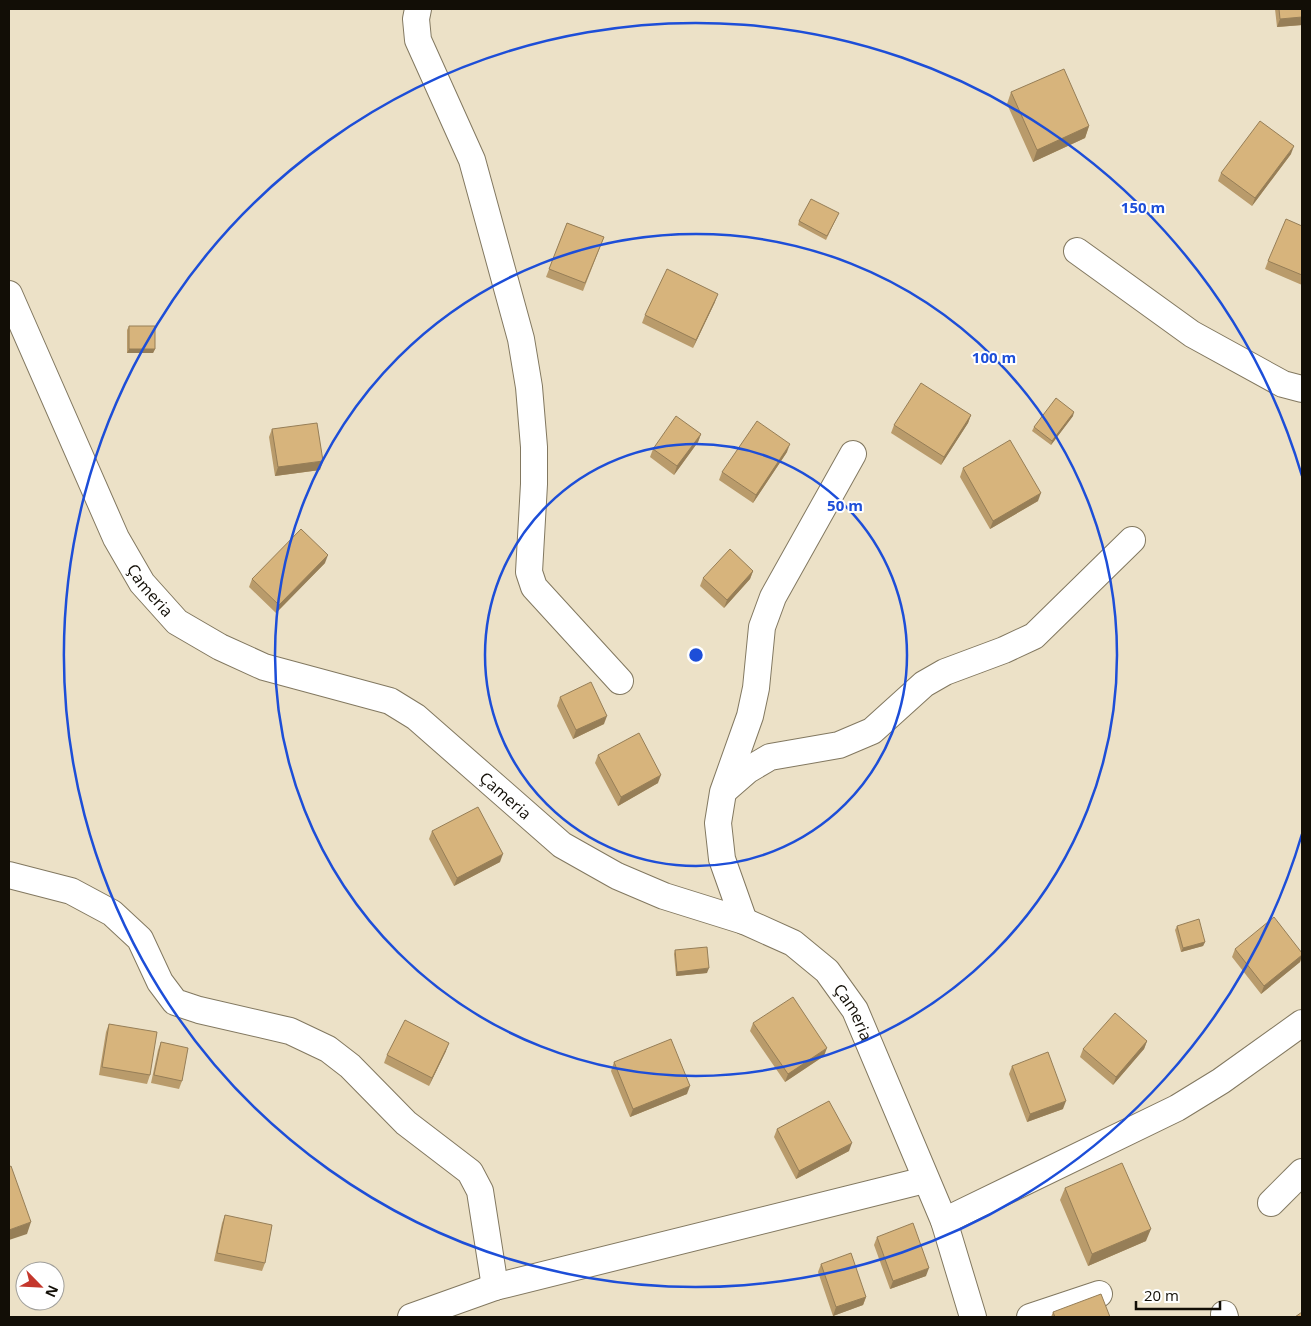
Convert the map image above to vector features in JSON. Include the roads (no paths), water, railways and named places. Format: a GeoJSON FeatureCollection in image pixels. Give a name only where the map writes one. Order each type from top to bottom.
{"type":"FeatureCollection","features":[{"type":"Feature","properties":{"kind":"street"},"geometry":{"type":"LineString","coordinates":[[418,9],[416,19],[418,40],[472,160],[521,340],[529,387],[534,447],[529,572],[534,587],[620,681]]}},
{"type":"Feature","properties":{"kind":"street"},"geometry":{"type":"LineString","coordinates":[[1077,251],[1192,334],[1283,384],[1302,389]]}},
{"type":"Feature","properties":{"kind":"street","name":"Çameria"},"geometry":{"type":"LineString","coordinates":[[9,294],[116,538],[142,583],[177,622],[220,647],[264,667],[390,701],[416,716],[562,845],[617,876],[664,896],[744,921],[793,943],[827,971],[855,1010],[925,1180],[944,1221],[973,1317]]}},
{"type":"Feature","properties":{"kind":"street"},"geometry":{"type":"LineString","coordinates":[[744,921],[722,859],[718,823],[724,792],[750,716],[756,688],[762,627],[770,604],[853,454]]}},
{"type":"Feature","properties":{"kind":"street"},"geometry":{"type":"LineString","coordinates":[[724,792],[748,770],[770,757],[839,745],[872,731],[924,684],[945,672],[1004,650],[1034,636],[1132,540]]}},
{"type":"Feature","properties":{"kind":"street"},"geometry":{"type":"LineString","coordinates":[[9,854],[20,878],[71,891],[112,913],[140,939],[160,982],[175,1002],[199,1010],[290,1031],[328,1049],[350,1066],[406,1123],[470,1172],[480,1191],[495,1287]]}},
{"type":"Feature","properties":{"kind":"street"},"geometry":{"type":"LineString","coordinates":[[944,1221],[1177,1108],[1221,1081],[1302,1023]]}},
{"type":"Feature","properties":{"kind":"street"},"geometry":{"type":"LineString","coordinates":[[1271,1203],[1302,1172]]}},
{"type":"Feature","properties":{"kind":"street"},"geometry":{"type":"LineString","coordinates":[[411,1317],[495,1287],[925,1180]]}},
{"type":"Feature","properties":{"kind":"street"},"geometry":{"type":"LineString","coordinates":[[1030,1317],[1099,1294]]}}]}
